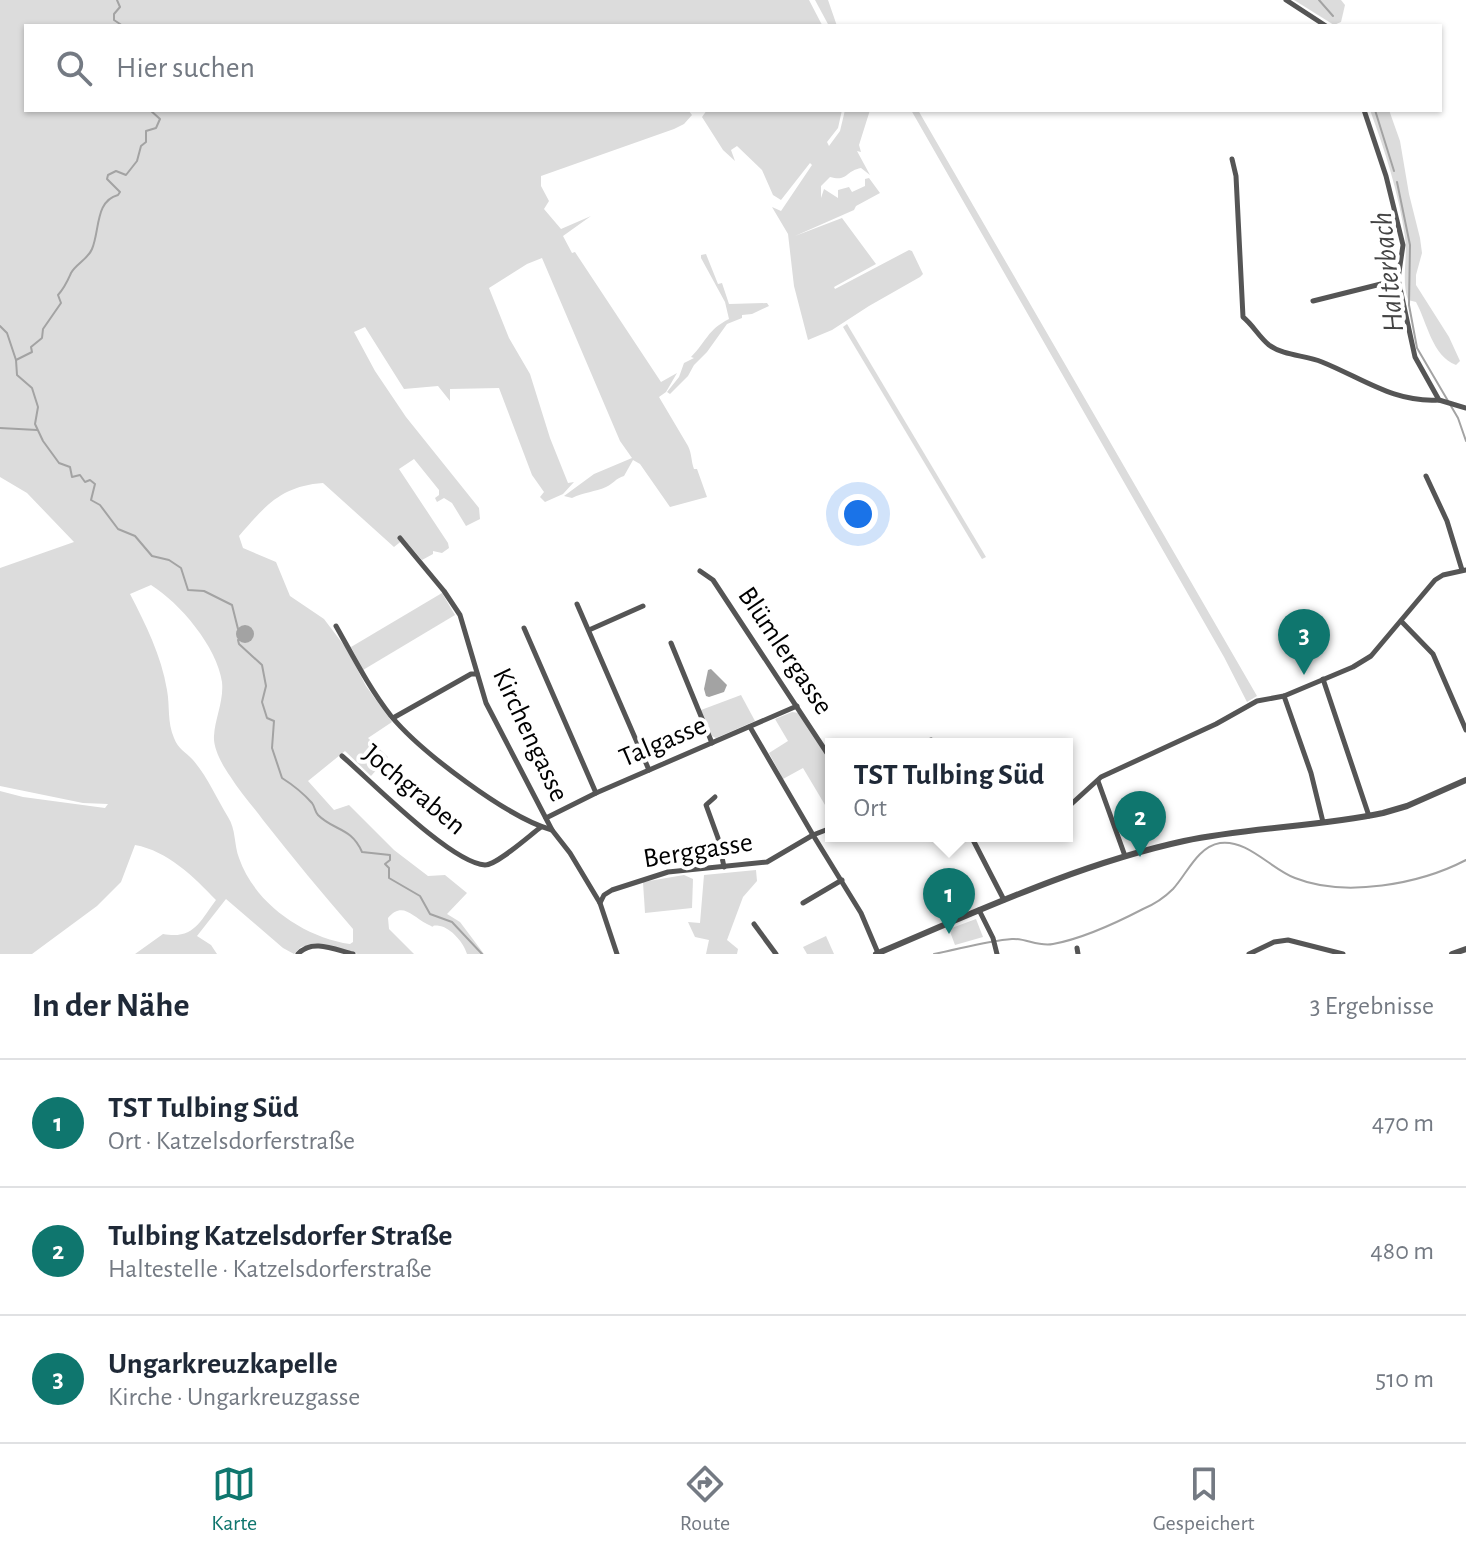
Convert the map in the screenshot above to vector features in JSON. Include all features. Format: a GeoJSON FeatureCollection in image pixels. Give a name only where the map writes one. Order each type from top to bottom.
{"type":"FeatureCollection","features":[{"type":"Feature","properties":{"kind":"street"},"geometry":{"type":"LineString","coordinates":[[1286,0],[1323,24]]}},
{"type":"Feature","properties":{"kind":"street"},"geometry":{"type":"LineString","coordinates":[[1308,24],[1313,16]]}},
{"type":"Feature","properties":{"kind":"street"},"geometry":{"type":"LineString","coordinates":[[1365,112],[1386,176],[1403,245],[1398,279],[1415,357],[1441,401]]}},
{"type":"Feature","properties":{"kind":"street"},"geometry":{"type":"LineString","coordinates":[[1232,159],[1236,176],[1243,317],[1269,345],[1321,361],[1405,399],[1441,401],[1466,408]]}},
{"type":"Feature","properties":{"kind":"street"},"geometry":{"type":"LineString","coordinates":[[1313,301],[1398,279]]}},
{"type":"Feature","properties":{"kind":"street"},"geometry":{"type":"LineString","coordinates":[[1073,803],[1101,777],[1216,724],[1257,701],[1284,696],[1353,667],[1371,656],[1435,580],[1464,570],[1447,521],[1426,476]]}},
{"type":"Feature","properties":{"kind":"street","name":"Kirchengasse"},"geometry":{"type":"LineString","coordinates":[[400,538],[460,615],[486,703],[552,830],[600,903],[617,954]]}},
{"type":"Feature","properties":{"kind":"street","name":"Blümlergasse"},"geometry":{"type":"LineString","coordinates":[[700,571],[713,580],[825,750]]}},
{"type":"Feature","properties":{"kind":"street"},"geometry":{"type":"LineString","coordinates":[[577,604],[649,770]]}},
{"type":"Feature","properties":{"kind":"street"},"geometry":{"type":"LineString","coordinates":[[589,630],[643,606]]}},
{"type":"Feature","properties":{"kind":"street"},"geometry":{"type":"LineString","coordinates":[[1401,621],[1433,654],[1466,730]]}},
{"type":"Feature","properties":{"kind":"street"},"geometry":{"type":"LineString","coordinates":[[336,626],[373,692],[393,718],[443,762],[508,812],[552,830]]}},
{"type":"Feature","properties":{"kind":"street"},"geometry":{"type":"LineString","coordinates":[[524,628],[596,793]]}},
{"type":"Feature","properties":{"kind":"street"},"geometry":{"type":"LineString","coordinates":[[671,643],[712,743]]}},
{"type":"Feature","properties":{"kind":"street"},"geometry":{"type":"LineString","coordinates":[[393,718],[471,674],[477,674]]}},
{"type":"Feature","properties":{"kind":"street"},"geometry":{"type":"LineString","coordinates":[[1323,679],[1369,816]]}},
{"type":"Feature","properties":{"kind":"street"},"geometry":{"type":"LineString","coordinates":[[1284,696],[1311,773],[1323,822]]}},
{"type":"Feature","properties":{"kind":"street","name":"Talgasse"},"geometry":{"type":"LineString","coordinates":[[546,818],[596,793],[797,706]]}},
{"type":"Feature","properties":{"kind":"street"},"geometry":{"type":"LineString","coordinates":[[750,727],[861,913],[877,953],[1004,900],[1125,856],[1186,841],[1369,816],[1407,806],[1466,780]]}},
{"type":"Feature","properties":{"kind":"street","name":"Jochgraben"},"geometry":{"type":"LineString","coordinates":[[342,756],[445,847],[483,865],[494,862],[541,827]]}},
{"type":"Feature","properties":{"kind":"street"},"geometry":{"type":"LineString","coordinates":[[1098,781],[1125,856]]}},
{"type":"Feature","properties":{"kind":"street"},"geometry":{"type":"LineString","coordinates":[[715,797],[706,805],[724,867]]}},
{"type":"Feature","properties":{"kind":"street"},"geometry":{"type":"LineString","coordinates":[[813,835],[825,830]]}},
{"type":"Feature","properties":{"kind":"street","name":"Berggasse"},"geometry":{"type":"LineString","coordinates":[[600,903],[604,895],[612,890],[668,872],[767,862],[813,835]]}},
{"type":"Feature","properties":{"kind":"street"},"geometry":{"type":"LineString","coordinates":[[974,842],[1004,900]]}},
{"type":"Feature","properties":{"kind":"street"},"geometry":{"type":"LineString","coordinates":[[803,903],[842,880]]}},
{"type":"Feature","properties":{"kind":"street"},"geometry":{"type":"LineString","coordinates":[[979,910],[993,938],[996,952]]}},
{"type":"Feature","properties":{"kind":"street"},"geometry":{"type":"LineString","coordinates":[[754,924],[776,954]]}},
{"type":"Feature","properties":{"kind":"street"},"geometry":{"type":"LineString","coordinates":[[1249,954],[1274,942],[1288,940],[1343,954]]}},
{"type":"Feature","properties":{"kind":"street"},"geometry":{"type":"LineString","coordinates":[[298,954],[304,947],[314,945],[353,954]]}},
{"type":"Feature","properties":{"kind":"street"},"geometry":{"type":"LineString","coordinates":[[1452,954],[1466,949]]}},
{"type":"Feature","properties":{"kind":"shaded area"},"geometry":{"type":"Polygon","coordinates":[[[0,0],[809,0],[822,24],[24,24],[24,112],[690,112],[692,115],[674,129],[541,176],[541,186],[549,201],[544,209],[561,229],[591,216],[563,236],[572,253],[575,252],[661,382],[677,373],[666,392],[659,397],[688,446],[694,469],[697,469],[707,497],[670,507],[640,464],[633,460],[624,476],[608,486],[572,498],[564,496],[594,474],[632,458],[620,441],[542,258],[489,288],[509,338],[530,374],[568,483],[574,482],[563,494],[545,502],[540,497],[544,492],[532,475],[499,388],[450,389],[450,401],[438,386],[404,389],[365,327],[354,332],[375,371],[406,417],[479,508],[480,519],[466,526],[452,503],[444,498],[437,502],[435,498],[439,490],[414,459],[399,469],[448,543],[449,548],[442,553],[433,551],[422,560],[404,539],[394,547],[323,483],[296,488],[275,499],[239,536],[243,548],[276,562],[290,596],[324,619],[392,722],[368,738],[388,757],[371,776],[345,751],[308,781],[334,810],[349,805],[394,850],[428,876],[445,875],[467,893],[447,914],[460,922],[484,954],[467,954],[460,941],[448,930],[440,926],[432,927],[403,910],[388,918],[389,929],[414,954],[358,954],[314,944],[301,947],[294,954],[226,899],[197,936],[211,945],[217,954],[135,954],[163,934],[182,934],[195,927],[216,900],[169,859],[135,845],[121,882],[97,906],[32,954],[0,954],[0,791],[105,808],[108,804],[83,803],[0,786],[0,568],[74,542],[27,493],[0,477],[0,0]],[[151,585],[130,594],[161,665],[174,738],[203,773],[231,822],[237,853],[246,875],[257,890],[283,916],[299,926],[350,944],[353,942],[353,929],[237,787],[222,762],[214,741],[222,689],[219,669],[196,627],[174,603],[151,585]]]}},
{"type":"Feature","properties":{"kind":"shaded area"},"geometry":{"type":"Polygon","coordinates":[[[815,0],[828,0],[836,24],[828,24],[815,0]]]}},
{"type":"Feature","properties":{"kind":"shaded area"},"geometry":{"type":"Polygon","coordinates":[[[1294,0],[1341,0],[1345,5],[1341,22],[1332,24],[1294,0]]]}},
{"type":"Feature","properties":{"kind":"shaded area"},"geometry":{"type":"Polygon","coordinates":[[[706,112],[842,112],[838,128],[827,142],[829,146],[840,131],[845,112],[869,112],[859,145],[861,152],[857,151],[870,175],[861,168],[844,177],[830,177],[821,186],[821,198],[824,189],[838,198],[838,190],[849,187],[852,192],[865,186],[865,179],[869,178],[880,193],[854,210],[795,236],[842,218],[876,264],[835,289],[909,250],[923,274],[832,330],[808,340],[794,286],[788,234],[772,207],[781,211],[812,165],[810,163],[781,200],[773,195],[762,170],[737,146],[731,150],[735,161],[723,150],[702,117],[706,112]]]}},
{"type":"Feature","properties":{"kind":"shaded area"},"geometry":{"type":"Polygon","coordinates":[[[912,112],[919,112],[1257,696],[1247,702],[912,112]]]}},
{"type":"Feature","properties":{"kind":"shaded area"},"geometry":{"type":"Polygon","coordinates":[[[1371,112],[1390,112],[1400,141],[1422,253],[1416,285],[1449,337],[1460,361],[1456,365],[1441,354],[1416,302],[1408,300],[1405,284],[1406,245],[1391,173],[1371,112]]]}},
{"type":"Feature","properties":{"kind":"shaded area"},"geometry":{"type":"Polygon","coordinates":[[[706,254],[718,284],[722,283],[729,304],[767,303],[769,306],[727,324],[688,376],[670,394],[667,392],[679,377],[684,363],[694,358],[691,357],[712,332],[729,319],[725,302],[701,258],[706,254]]]}},
{"type":"Feature","properties":{"kind":"shaded area"},"geometry":{"type":"Polygon","coordinates":[[[847,324],[986,557],[982,559],[843,327],[847,324]]]}},
{"type":"Feature","properties":{"kind":"shaded area"},"geometry":{"type":"Polygon","coordinates":[[[442,593],[455,615],[363,670],[351,647],[442,593]]]}},
{"type":"Feature","properties":{"kind":"shaded area"},"geometry":{"type":"Polygon","coordinates":[[[245,625],[254,634],[245,643],[236,634],[245,625]]]}},
{"type":"Feature","properties":{"kind":"shaded area"},"geometry":{"type":"Polygon","coordinates":[[[711,669],[727,685],[724,692],[709,697],[704,689],[708,670],[711,669]]]}},
{"type":"Feature","properties":{"kind":"shaded area"},"geometry":{"type":"Polygon","coordinates":[[[741,695],[755,721],[716,738],[712,736],[701,710],[741,695]]]}},
{"type":"Feature","properties":{"kind":"shaded area"},"geometry":{"type":"Polygon","coordinates":[[[792,712],[799,713],[825,753],[825,805],[803,768],[783,779],[769,753],[788,741],[775,719],[792,712]]]}},
{"type":"Feature","properties":{"kind":"shaded area"},"geometry":{"type":"Polygon","coordinates":[[[756,870],[757,881],[743,897],[727,940],[738,949],[737,954],[706,954],[709,940],[695,937],[688,922],[700,923],[704,875],[756,870]]]}},
{"type":"Feature","properties":{"kind":"shaded area"},"geometry":{"type":"Polygon","coordinates":[[[684,875],[693,879],[692,908],[645,913],[643,882],[684,875]]]}},
{"type":"Feature","properties":{"kind":"shaded area"},"geometry":{"type":"Polygon","coordinates":[[[976,919],[983,937],[955,945],[949,929],[976,919]]]}},
{"type":"Feature","properties":{"kind":"shaded area"},"geometry":{"type":"Polygon","coordinates":[[[826,936],[834,954],[807,954],[803,947],[826,936]]]}},
{"type":"Feature","properties":{"kind":"waterway"},"geometry":{"type":"LineString","coordinates":[[117,0],[120,7],[114,14],[114,20],[120,24]]}},
{"type":"Feature","properties":{"kind":"waterway","name":"Halterbach"},"geometry":{"type":"LineString","coordinates":[[1319,0],[1333,16]]}},
{"type":"Feature","properties":{"kind":"waterway"},"geometry":{"type":"LineString","coordinates":[[152,112],[160,119],[156,128],[146,131],[146,142],[126,175],[116,171],[108,175],[107,179],[120,192],[105,203],[92,249],[73,270],[58,295],[61,303],[43,329],[42,338],[31,347],[32,352],[16,360],[17,375],[32,388],[38,407],[35,424],[43,441],[59,463],[70,467],[72,477],[80,475],[85,482],[90,480],[95,484],[91,500],[100,505],[118,529],[135,536],[152,556],[169,560],[181,568],[188,590],[204,591],[232,605],[238,629]]}},
{"type":"Feature","properties":{"kind":"waterway","name":"Halterbach"},"geometry":{"type":"LineString","coordinates":[[1376,112],[1394,171]]}},
{"type":"Feature","properties":{"kind":"waterway","name":"Halterbach"},"geometry":{"type":"LineString","coordinates":[[1397,182],[1410,245],[1409,305],[1417,348],[1458,418],[1466,441]]}},
{"type":"Feature","properties":{"kind":"waterway"},"geometry":{"type":"LineString","coordinates":[[0,326],[7,333],[16,360]]}},
{"type":"Feature","properties":{"kind":"waterway"},"geometry":{"type":"LineString","coordinates":[[0,428],[37,430]]}},
{"type":"Feature","properties":{"kind":"waterway"},"geometry":{"type":"LineString","coordinates":[[238,640],[262,665],[266,686],[262,702],[267,718],[274,721],[272,748],[282,778],[309,800],[324,820],[353,838],[362,852],[390,855],[390,860],[385,864],[389,868],[389,878],[420,896],[430,914],[452,922],[482,954]]}},
{"type":"Feature","properties":{"kind":"waterway"},"geometry":{"type":"LineString","coordinates":[[934,954],[1012,939],[1053,944],[1087,934],[1159,900],[1173,889],[1199,855],[1220,843],[1249,850],[1295,878],[1336,887],[1405,882],[1466,860]]}},
{"type":"Feature","properties":{"kind":"place","name":"Ungarkreuzkapelle"},"geometry":{"type":"Point","coordinates":[1304,675]}},
{"type":"Feature","properties":{"kind":"place","name":"Tulbing Katzelsdorfer Straße"},"geometry":{"type":"Point","coordinates":[1140,857]}},
{"type":"Feature","properties":{"kind":"place","name":"TST Tulbing Süd"},"geometry":{"type":"Point","coordinates":[949,934]}}]}
